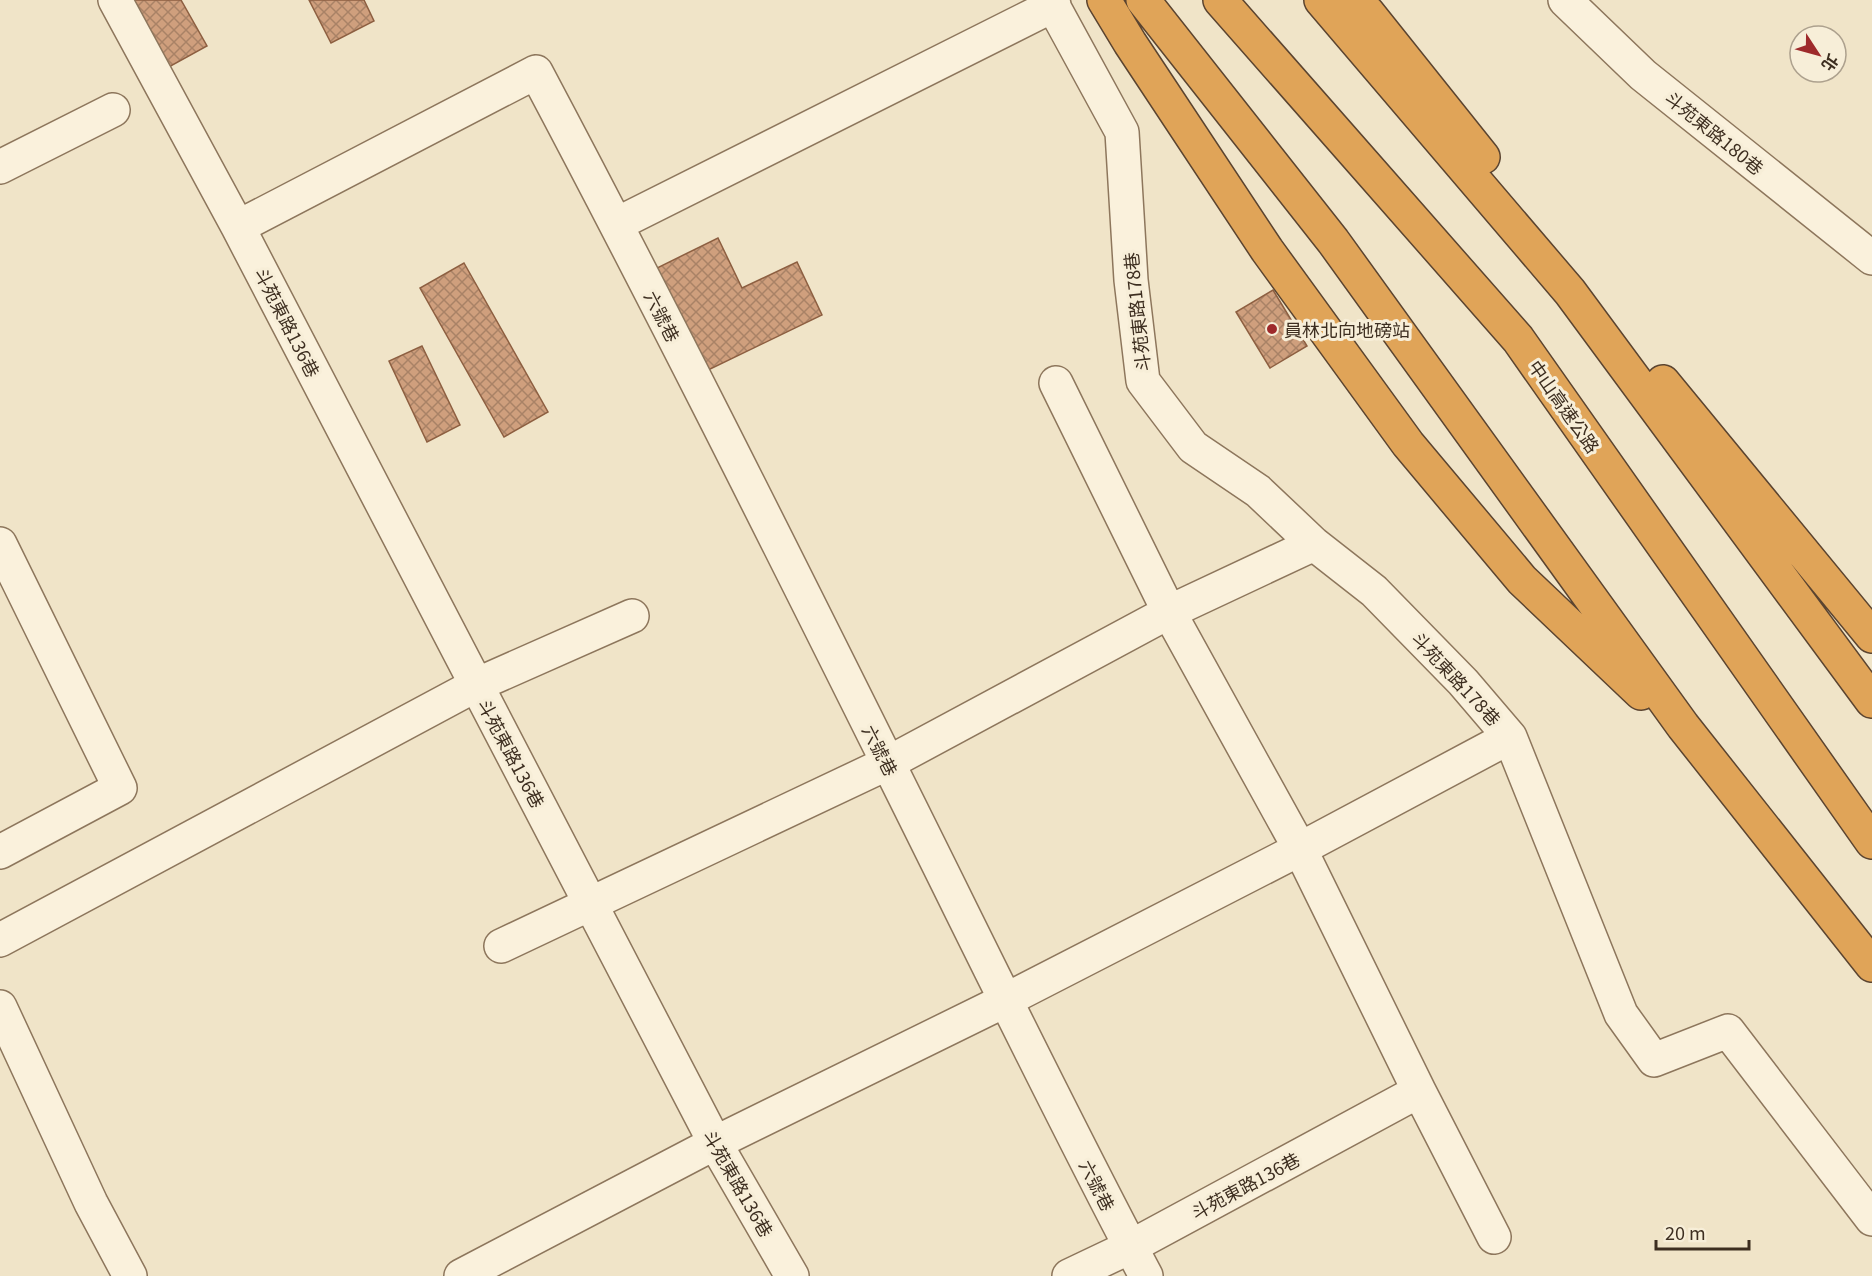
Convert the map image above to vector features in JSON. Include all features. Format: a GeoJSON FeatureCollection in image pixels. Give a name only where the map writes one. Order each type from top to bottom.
{"type":"FeatureCollection","features":[{"type":"Feature","properties":{"kind":"highway"},"geometry":{"type":"LineString","coordinates":[[1104,0],[1267,250],[1408,444],[1522,580],[1706,754]]}},
{"type":"Feature","properties":{"kind":"highway"},"geometry":{"type":"LineString","coordinates":[[1143,0],[1333,241],[1683,726],[1872,965]]}},
{"type":"Feature","properties":{"kind":"highway","name":"中山高速公路"},"geometry":{"type":"LineString","coordinates":[[1220,0],[1518,339],[1872,842]]}},
{"type":"Feature","properties":{"kind":"highway"},"geometry":{"type":"LineString","coordinates":[[1321,0],[1570,292],[1872,701]]}},
{"type":"Feature","properties":{"kind":"highway"},"geometry":{"type":"LineString","coordinates":[[1354,0],[1376,22],[1707,437],[1872,636]]}},
{"type":"Feature","properties":{"kind":"street","name":"斗苑東路136巷"},"geometry":{"type":"LineString","coordinates":[[115,0],[238,227],[715,1143],[792,1276]]}},
{"type":"Feature","properties":{"kind":"street","name":"斗苑東路180巷"},"geometry":{"type":"LineString","coordinates":[[1565,0],[1643,75],[1872,258]]}},
{"type":"Feature","properties":{"kind":"street"},"geometry":{"type":"LineString","coordinates":[[238,227],[536,72],[617,224],[1052,2]]}},
{"type":"Feature","properties":{"kind":"street","name":"斗苑東路178巷"},"geometry":{"type":"LineString","coordinates":[[1052,2],[1122,132],[1131,280],[1143,381],[1193,447],[1258,491],[1314,544],[1374,591],[1463,682],[1510,736],[1621,1014],[1654,1060],[1728,1030],[1872,1220]]}},
{"type":"Feature","properties":{"kind":"street"},"geometry":{"type":"LineString","coordinates":[[0,167],[113,110]]}},
{"type":"Feature","properties":{"kind":"street","name":"六號巷"},"geometry":{"type":"LineString","coordinates":[[617,224],[888,763],[1004,1001],[1146,1276]]}},
{"type":"Feature","properties":{"kind":"street"},"geometry":{"type":"LineString","coordinates":[[1056,383],[1169,612],[1300,849],[1494,1237]]}},
{"type":"Feature","properties":{"kind":"street"},"geometry":{"type":"LineString","coordinates":[[0,544],[120,788],[0,852]]}},
{"type":"Feature","properties":{"kind":"street"},"geometry":{"type":"LineString","coordinates":[[501,946],[888,763],[1169,612],[1314,544]]}},
{"type":"Feature","properties":{"kind":"street"},"geometry":{"type":"LineString","coordinates":[[0,940],[476,685],[632,616]]}},
{"type":"Feature","properties":{"kind":"street"},"geometry":{"type":"LineString","coordinates":[[461,1276],[715,1143],[1004,1001],[1300,849],[1510,736]]}},
{"type":"Feature","properties":{"kind":"street"},"geometry":{"type":"LineString","coordinates":[[0,1008],[91,1203],[130,1276]]}},
{"type":"Feature","properties":{"kind":"street","name":"斗苑東路136巷"},"geometry":{"type":"LineString","coordinates":[[1069,1276],[1130,1247],[1419,1091]]}},
{"type":"Feature","properties":{"kind":"building"},"geometry":{"type":"Polygon","coordinates":[[[129,0],[181,0],[207,46],[167,68],[129,0]]]}},
{"type":"Feature","properties":{"kind":"building"},"geometry":{"type":"Polygon","coordinates":[[[309,0],[364,0],[374,21],[331,43],[309,0]]]}},
{"type":"Feature","properties":{"kind":"building"},"geometry":{"type":"Polygon","coordinates":[[[718,238],[742,288],[797,262],[822,315],[704,372],[655,269],[718,238]]]}},
{"type":"Feature","properties":{"kind":"building"},"geometry":{"type":"Polygon","coordinates":[[[464,263],[548,412],[504,437],[420,288],[464,263]]]}},
{"type":"Feature","properties":{"kind":"building","name":"員林北向地磅站"},"geometry":{"type":"Polygon","coordinates":[[[1273,290],[1307,346],[1270,368],[1236,312],[1273,290]]]}},
{"type":"Feature","properties":{"kind":"building"},"geometry":{"type":"Polygon","coordinates":[[[422,346],[460,425],[427,442],[389,361],[422,346]]]}},
{"type":"Feature","properties":{"kind":"place","name":"員林北向地磅站"},"geometry":{"type":"Point","coordinates":[1272,329]}}]}
